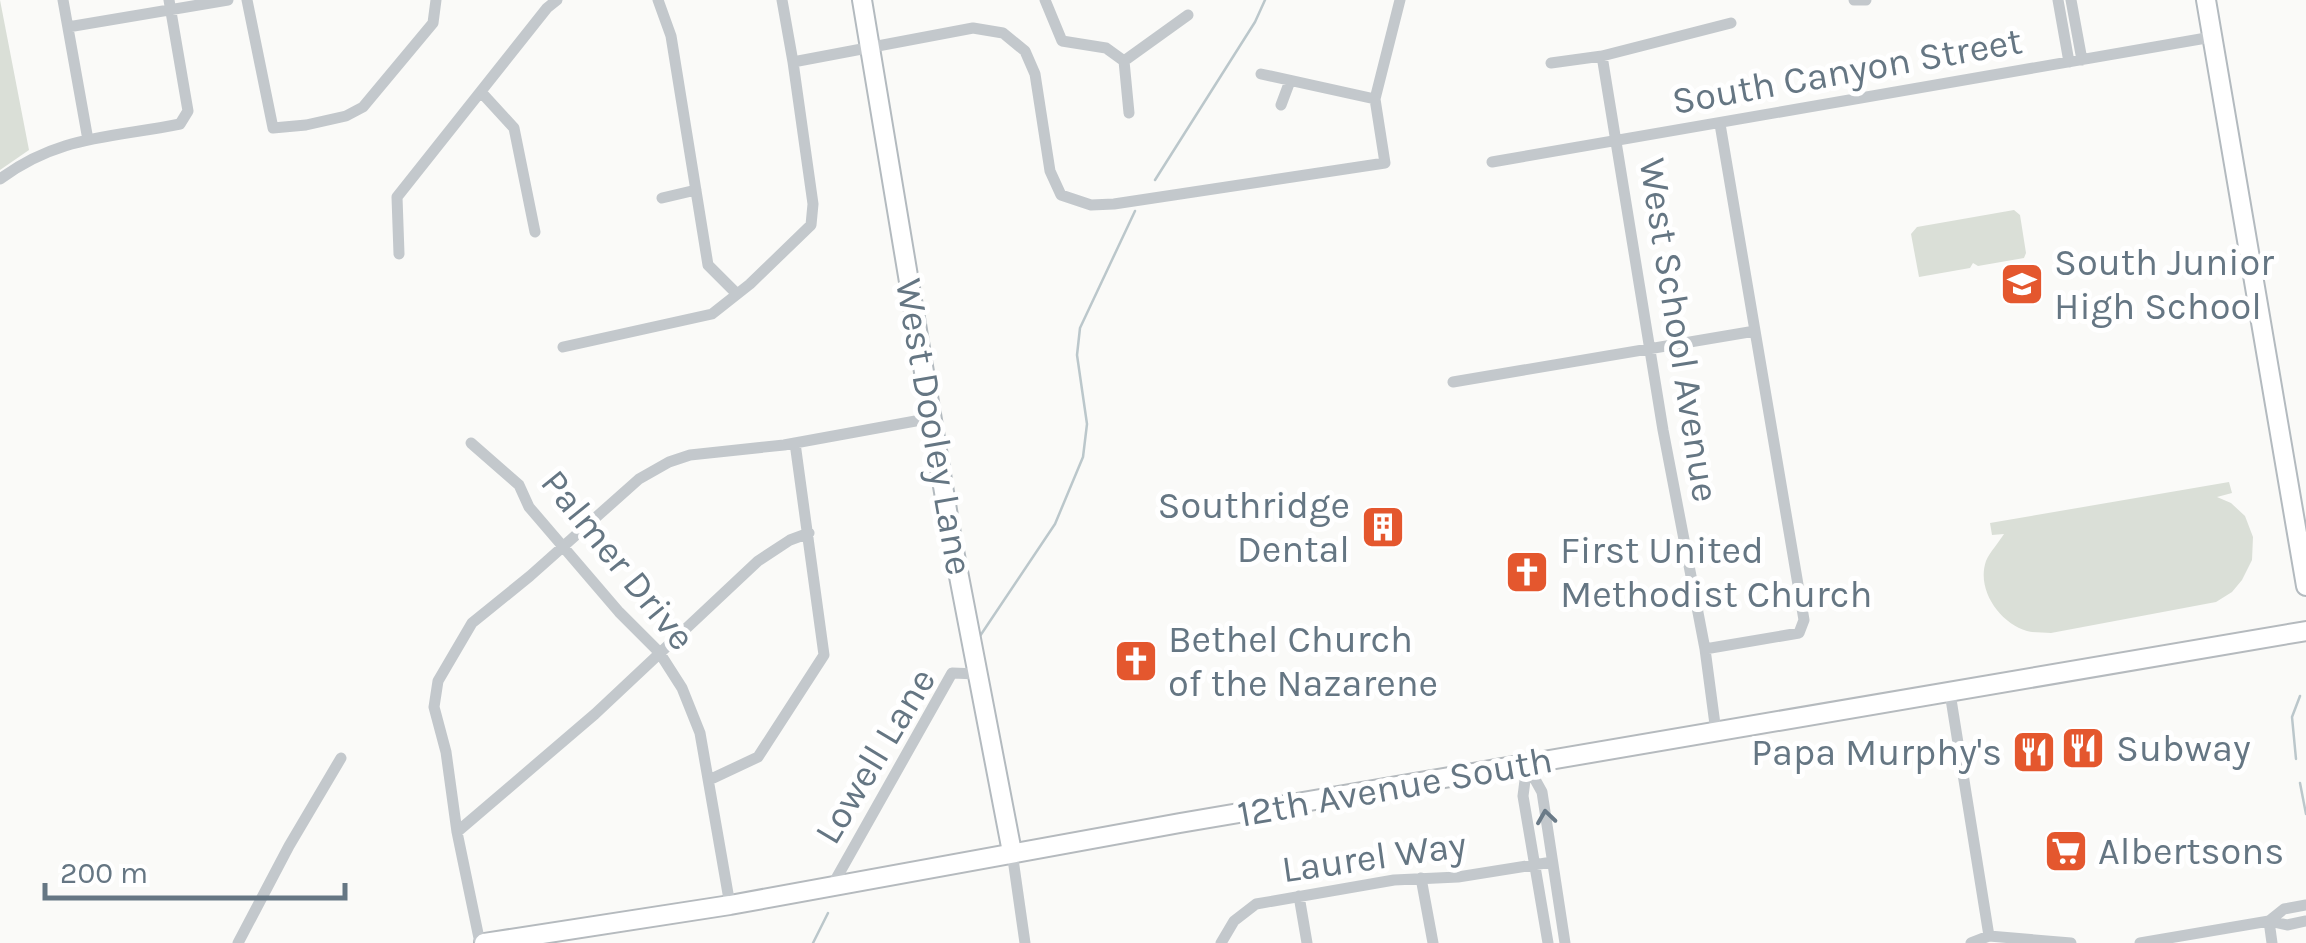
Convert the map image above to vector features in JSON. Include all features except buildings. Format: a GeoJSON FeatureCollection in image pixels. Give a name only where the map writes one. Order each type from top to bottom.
{"type":"FeatureCollection","features":[{"type":"Feature","properties":{"kind":"main road","name":"West Dooley Lane"},"geometry":{"type":"LineString","coordinates":[[862,0],[932,418],[1012,852]]}},
{"type":"Feature","properties":{"kind":"main road"},"geometry":{"type":"LineString","coordinates":[[2206,0],[2306,586]]}},
{"type":"Feature","properties":{"kind":"main road","name":"12th Avenue South"},"geometry":{"type":"LineString","coordinates":[[482,943],[730,905],[1012,852],[2306,632]]}},
{"type":"Feature","properties":{"kind":"street"},"geometry":{"type":"LineString","coordinates":[[63,0],[88,140]]}},
{"type":"Feature","properties":{"kind":"street"},"geometry":{"type":"LineString","coordinates":[[68,28],[169,5],[228,0]]}},
{"type":"Feature","properties":{"kind":"street"},"geometry":{"type":"LineString","coordinates":[[247,0],[273,128],[326,121],[364,107],[433,22],[436,0]]}},
{"type":"Feature","properties":{"kind":"street"},"geometry":{"type":"LineString","coordinates":[[398,254],[397,198],[547,8],[558,0]]}},
{"type":"Feature","properties":{"kind":"street"},"geometry":{"type":"LineString","coordinates":[[658,0],[671,36],[708,265],[737,294]]}},
{"type":"Feature","properties":{"kind":"street"},"geometry":{"type":"LineString","coordinates":[[563,347],[712,314],[810,225],[814,204],[782,0]]}},
{"type":"Feature","properties":{"kind":"street"},"geometry":{"type":"LineString","coordinates":[[1045,0],[1062,41],[1106,48],[1124,60]]}},
{"type":"Feature","properties":{"kind":"street"},"geometry":{"type":"LineString","coordinates":[[793,62],[974,28],[1004,33],[1025,51],[1034,74],[1050,171],[1061,194],[1091,205],[1385,162],[1374,99],[1400,0]]}},
{"type":"Feature","properties":{"kind":"street"},"geometry":{"type":"LineString","coordinates":[[1854,0],[1866,0]]}},
{"type":"Feature","properties":{"kind":"street"},"geometry":{"type":"LineString","coordinates":[[2058,0],[2075,61]]}},
{"type":"Feature","properties":{"kind":"street"},"geometry":{"type":"LineString","coordinates":[[2071,0],[2075,61]]}},
{"type":"Feature","properties":{"kind":"street"},"geometry":{"type":"LineString","coordinates":[[0,179],[48,150],[173,126],[185,120],[188,111],[169,5]]}},
{"type":"Feature","properties":{"kind":"street"},"geometry":{"type":"LineString","coordinates":[[1124,60],[1188,15]]}},
{"type":"Feature","properties":{"kind":"street"},"geometry":{"type":"LineString","coordinates":[[1551,63],[1602,56],[1732,23]]}},
{"type":"Feature","properties":{"kind":"street","name":"South Canyon Street"},"geometry":{"type":"LineString","coordinates":[[1492,162],[2212,37]]}},
{"type":"Feature","properties":{"kind":"street","name":"West School Avenue"},"geometry":{"type":"LineString","coordinates":[[1602,56],[1716,732]]}},
{"type":"Feature","properties":{"kind":"street"},"geometry":{"type":"LineString","coordinates":[[1124,60],[1129,113]]}},
{"type":"Feature","properties":{"kind":"street"},"geometry":{"type":"LineString","coordinates":[[1261,74],[1374,99]]}},
{"type":"Feature","properties":{"kind":"street"},"geometry":{"type":"LineString","coordinates":[[1281,105],[1290,81]]}},
{"type":"Feature","properties":{"kind":"street"},"geometry":{"type":"LineString","coordinates":[[481,92],[514,128],[535,232]]}},
{"type":"Feature","properties":{"kind":"street"},"geometry":{"type":"LineString","coordinates":[[1705,649],[1799,633],[1804,620],[1720,124]]}},
{"type":"Feature","properties":{"kind":"street"},"geometry":{"type":"LineString","coordinates":[[662,198],[696,190]]}},
{"type":"Feature","properties":{"kind":"street"},"geometry":{"type":"LineString","coordinates":[[1454,382],[1755,331]]}},
{"type":"Feature","properties":{"kind":"street"},"geometry":{"type":"LineString","coordinates":[[482,943],[434,707],[438,681],[472,623],[639,479],[669,462],[690,455],[795,443],[932,418]]}},
{"type":"Feature","properties":{"kind":"street"},"geometry":{"type":"LineString","coordinates":[[709,780],[758,756],[824,655],[795,443]]}},
{"type":"Feature","properties":{"kind":"street","name":"Palmer Drive"},"geometry":{"type":"LineString","coordinates":[[471,444],[519,485],[529,507],[619,612],[659,652],[688,702],[700,733],[730,905]]}},
{"type":"Feature","properties":{"kind":"street"},"geometry":{"type":"LineString","coordinates":[[457,832],[595,714],[758,561],[790,540],[810,533]]}},
{"type":"Feature","properties":{"kind":"street","name":"Lowell Lane"},"geometry":{"type":"LineString","coordinates":[[832,886],[952,673],[978,674]]}},
{"type":"Feature","properties":{"kind":"street"},"geometry":{"type":"LineString","coordinates":[[1950,692],[1988,936]]}},
{"type":"Feature","properties":{"kind":"street"},"geometry":{"type":"LineString","coordinates":[[238,943],[342,758]]}},
{"type":"Feature","properties":{"kind":"street"},"geometry":{"type":"LineString","coordinates":[[1527,765],[1542,792],[1565,943]]}},
{"type":"Feature","properties":{"kind":"street"},"geometry":{"type":"LineString","coordinates":[[1527,765],[1523,796],[1548,943]]}},
{"type":"Feature","properties":{"kind":"street"},"geometry":{"type":"LineString","coordinates":[[1012,852],[1026,943]]}},
{"type":"Feature","properties":{"kind":"street","name":"Laurel Way"},"geometry":{"type":"LineString","coordinates":[[1221,943],[1244,911],[1256,904],[1552,862]]}},
{"type":"Feature","properties":{"kind":"street"},"geometry":{"type":"LineString","coordinates":[[1421,878],[1434,943]]}},
{"type":"Feature","properties":{"kind":"street"},"geometry":{"type":"LineString","coordinates":[[1299,896],[1307,943]]}},
{"type":"Feature","properties":{"kind":"street"},"geometry":{"type":"LineString","coordinates":[[2270,921],[2284,909],[2306,905]]}},
{"type":"Feature","properties":{"kind":"street"},"geometry":{"type":"LineString","coordinates":[[2270,921],[2272,943]]}},
{"type":"Feature","properties":{"kind":"street"},"geometry":{"type":"LineString","coordinates":[[2140,943],[2270,921],[2306,922]]}},
{"type":"Feature","properties":{"kind":"street"},"geometry":{"type":"LineString","coordinates":[[1971,943],[1988,936],[2067,943]]}},
{"type":"Feature","properties":{"kind":"shaded area"},"geometry":{"type":"Polygon","coordinates":[[[0,0],[29,150],[0,170],[0,0]]]}},
{"type":"Feature","properties":{"kind":"shaded area"},"geometry":{"type":"Polygon","coordinates":[[[2014,210],[2020,215],[2024,258],[1978,266],[1973,263],[1970,268],[1919,277],[1911,234],[1917,227],[2014,210]]]}},
{"type":"Feature","properties":{"kind":"shaded area"},"geometry":{"type":"Polygon","coordinates":[[[2229,482],[2232,493],[2217,497],[2245,516],[2253,537],[2252,560],[2232,592],[2216,602],[2051,633],[2017,627],[2000,613],[1987,594],[1986,561],[2004,534],[1992,535],[1990,523],[2229,482]]]}},
{"type":"Feature","properties":{"kind":"waterway"},"geometry":{"type":"LineString","coordinates":[[1155,180],[1265,0]]}},
{"type":"Feature","properties":{"kind":"waterway"},"geometry":{"type":"LineString","coordinates":[[980,636],[1055,524],[1083,457],[1087,424],[1077,355],[1080,328],[1135,211]]}},
{"type":"Feature","properties":{"kind":"waterway"},"geometry":{"type":"LineString","coordinates":[[2296,759],[2292,717],[2300,696]]}},
{"type":"Feature","properties":{"kind":"waterway"},"geometry":{"type":"LineString","coordinates":[[2300,783],[2306,814]]}},
{"type":"Feature","properties":{"kind":"waterway"},"geometry":{"type":"LineString","coordinates":[[813,943],[828,913]]}},
{"type":"Feature","properties":{"kind":"place","name":"South Junior High School"},"geometry":{"type":"Point","coordinates":[2022,284]}},
{"type":"Feature","properties":{"kind":"place","name":"Southridge Dental"},"geometry":{"type":"Point","coordinates":[1383,527]}},
{"type":"Feature","properties":{"kind":"place","name":"First United Methodist Church"},"geometry":{"type":"Point","coordinates":[1527,572]}},
{"type":"Feature","properties":{"kind":"place","name":"Bethel Church of the Nazarene"},"geometry":{"type":"Point","coordinates":[1136,661]}},
{"type":"Feature","properties":{"kind":"place","name":"Subway"},"geometry":{"type":"Point","coordinates":[2083,748]}},
{"type":"Feature","properties":{"kind":"place","name":"Papa Murphy's"},"geometry":{"type":"Point","coordinates":[2034,752]}},
{"type":"Feature","properties":{"kind":"place","name":"Albertsons"},"geometry":{"type":"Point","coordinates":[2066,851]}}]}
